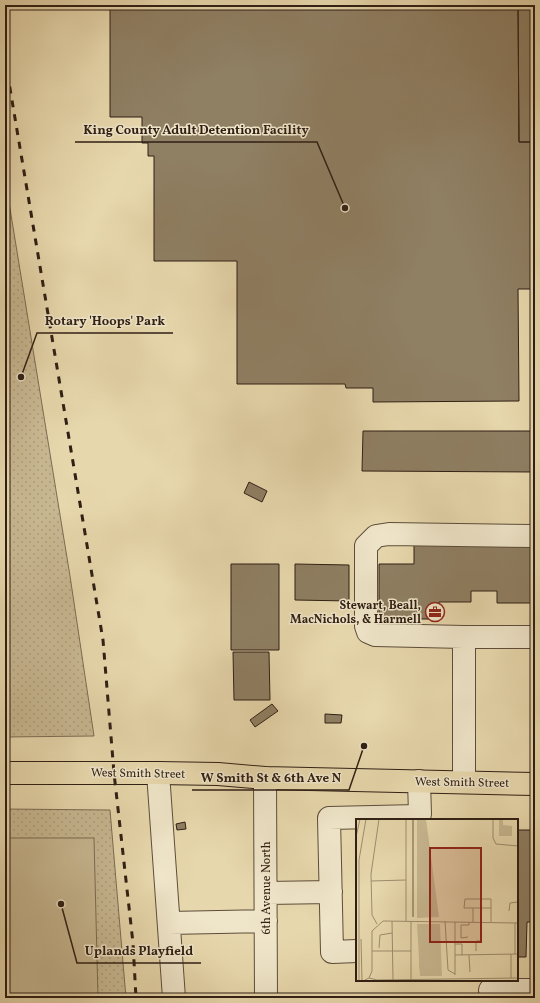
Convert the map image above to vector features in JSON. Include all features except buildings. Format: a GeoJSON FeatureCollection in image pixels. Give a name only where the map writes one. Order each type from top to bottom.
{"type":"FeatureCollection","features":[{"type":"Feature","properties":{"kind":"main road","name":"West Smith Street"},"geometry":{"type":"LineString","coordinates":[[5,773],[158,773],[265,778],[535,784]]}},
{"type":"Feature","properties":{"kind":"street"},"geometry":{"type":"LineString","coordinates":[[535,536],[389,534],[376,536],[366,546],[366,626],[368,632],[375,635],[535,637]]}},
{"type":"Feature","properties":{"kind":"street"},"geometry":{"type":"LineString","coordinates":[[464,637],[464,782]]}},
{"type":"Feature","properties":{"kind":"street"},"geometry":{"type":"LineString","coordinates":[[158,773],[174,998]]}},
{"type":"Feature","properties":{"kind":"street","name":"6th Avenue North"},"geometry":{"type":"LineString","coordinates":[[265,778],[266,998]]}},
{"type":"Feature","properties":{"kind":"street"},"geometry":{"type":"LineString","coordinates":[[356,951],[332,952],[329,818],[420,816],[419,781]]}},
{"type":"Feature","properties":{"kind":"street"},"geometry":{"type":"LineString","coordinates":[[266,893],[330,892]]}},
{"type":"Feature","properties":{"kind":"street"},"geometry":{"type":"LineString","coordinates":[[169,923],[266,921]]}},
{"type":"Feature","properties":{"kind":"street"},"geometry":{"type":"LineString","coordinates":[[490,998],[490,990],[535,990]]}},
{"type":"Feature","properties":{"kind":"shaded area"},"geometry":{"type":"Polygon","coordinates":[[[5,178],[70,576],[94,736],[5,737],[5,178]]]}},
{"type":"Feature","properties":{"kind":"shaded area"},"geometry":{"type":"Polygon","coordinates":[[[5,809],[110,810],[126,998],[5,998],[5,809]]]}},
{"type":"Feature","properties":{"kind":"shaded area"},"geometry":{"type":"Polygon","coordinates":[[[5,838],[94,838],[98,998],[5,998],[5,838]]]}},
{"type":"Feature","properties":{"kind":"railway"},"geometry":{"type":"LineString","coordinates":[[5,59],[103,640],[114,773],[133,943],[136,998]]}},
{"type":"Feature","properties":{"kind":"place","name":"King County Adult Detention Facility"},"geometry":{"type":"Point","coordinates":[345,208]}},
{"type":"Feature","properties":{"kind":"place","name":"Rotary 'Hoops' Park"},"geometry":{"type":"Point","coordinates":[21,377]}},
{"type":"Feature","properties":{"kind":"place","name":"Stewart, Beall, MacNichols, & Harmell"},"geometry":{"type":"Point","coordinates":[435,612]}},
{"type":"Feature","properties":{"kind":"place","name":"W Smith St & 6th Ave N"},"geometry":{"type":"Point","coordinates":[364,746]}},
{"type":"Feature","properties":{"kind":"place","name":"Uplands Playfield"},"geometry":{"type":"Point","coordinates":[61,904]}}]}
